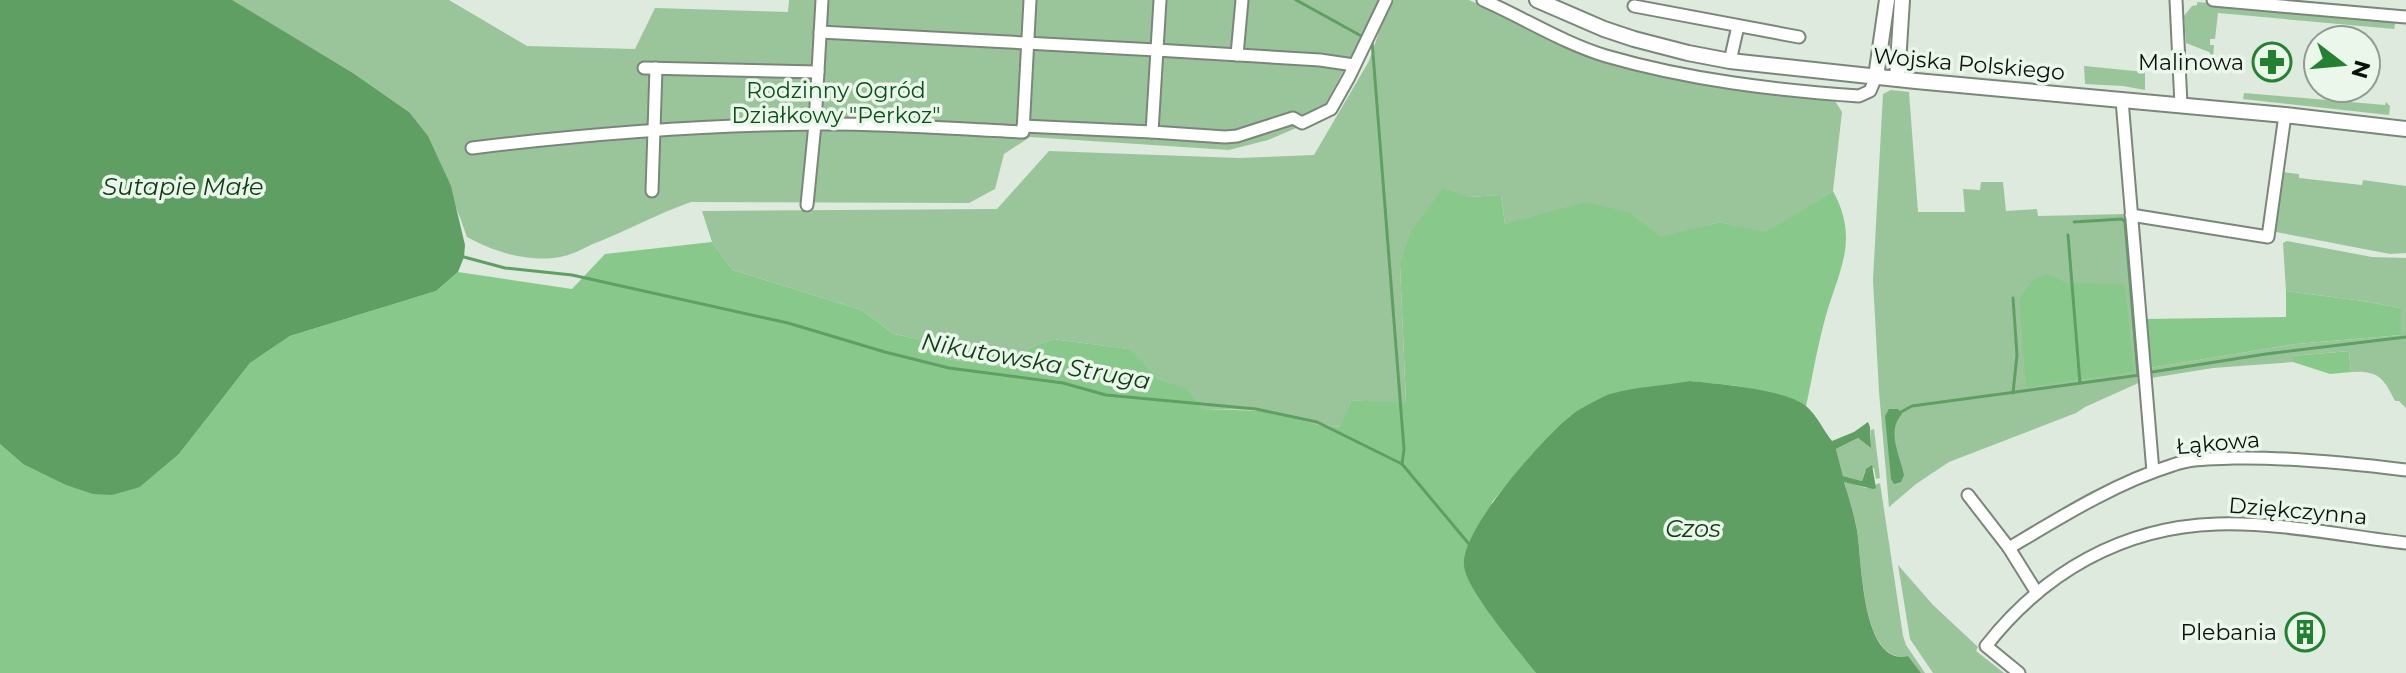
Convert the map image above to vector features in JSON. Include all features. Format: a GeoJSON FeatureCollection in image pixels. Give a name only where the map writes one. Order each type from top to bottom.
{"type":"FeatureCollection","features":[{"type":"Feature","properties":{"kind":"street"},"geometry":{"type":"LineString","coordinates":[[807,205],[822,0]]}},
{"type":"Feature","properties":{"kind":"street"},"geometry":{"type":"LineString","coordinates":[[472,148],[559,137],[815,124],[1023,132],[1030,0]]}},
{"type":"Feature","properties":{"kind":"street"},"geometry":{"type":"LineString","coordinates":[[1152,132],[1160,0]]}},
{"type":"Feature","properties":{"kind":"street"},"geometry":{"type":"LineString","coordinates":[[1237,55],[1242,0]]}},
{"type":"Feature","properties":{"kind":"street"},"geometry":{"type":"LineString","coordinates":[[1023,126],[1225,137],[1293,118],[1302,123],[1331,109],[1386,0]]}},
{"type":"Feature","properties":{"kind":"street"},"geometry":{"type":"LineString","coordinates":[[1483,0],[1604,55],[1750,87],[1859,96],[1870,91],[1876,77],[1887,0]]}},
{"type":"Feature","properties":{"kind":"street","name":"Wojska Polskiego"},"geometry":{"type":"LineString","coordinates":[[1537,0],[1634,39],[1730,61],[2406,129]]}},
{"type":"Feature","properties":{"kind":"street"},"geometry":{"type":"LineString","coordinates":[[1897,79],[1902,0]]}},
{"type":"Feature","properties":{"kind":"street"},"geometry":{"type":"LineString","coordinates":[[2176,0],[2181,105]]}},
{"type":"Feature","properties":{"kind":"street"},"geometry":{"type":"LineString","coordinates":[[2213,0],[2406,17]]}},
{"type":"Feature","properties":{"kind":"street"},"geometry":{"type":"LineString","coordinates":[[1634,6],[1799,37]]}},
{"type":"Feature","properties":{"kind":"street"},"geometry":{"type":"LineString","coordinates":[[1730,61],[1738,26]]}},
{"type":"Feature","properties":{"kind":"street"},"geometry":{"type":"LineString","coordinates":[[820,32],[1320,60],[1354,65]]}},
{"type":"Feature","properties":{"kind":"street"},"geometry":{"type":"LineString","coordinates":[[652,191],[655,131],[650,68],[818,72]]}},
{"type":"Feature","properties":{"kind":"street"},"geometry":{"type":"LineString","coordinates":[[2122,100],[2153,472]]}},
{"type":"Feature","properties":{"kind":"street"},"geometry":{"type":"LineString","coordinates":[[2131,215],[2268,237],[2285,115]]}},
{"type":"Feature","properties":{"kind":"street","name":"Łąkowa"},"geometry":{"type":"LineString","coordinates":[[2009,548],[2066,515],[2153,472],[2176,464],[2266,458],[2406,470]]}},
{"type":"Feature","properties":{"kind":"street"},"geometry":{"type":"LineString","coordinates":[[1968,495],[2009,548],[2037,593]]}},
{"type":"Feature","properties":{"kind":"street","name":"Dziękczynna"},"geometry":{"type":"LineString","coordinates":[[2019,673],[1986,646],[2005,622],[2037,593],[2097,552],[2135,537],[2216,524],[2269,526],[2406,543]]}},
{"type":"Feature","properties":{"kind":"green space","name":"Rodzinny Ogród Działkowy \"Perkoz\""},"geometry":{"type":"Polygon","coordinates":[[[230,0],[449,0],[527,46],[635,49],[655,8],[788,12],[789,0],[1382,0],[1317,119],[1268,140],[1229,150],[1030,137],[1004,154],[995,189],[969,203],[691,202],[571,254],[539,259],[501,252],[467,237],[439,160],[409,112],[353,73],[230,0]]]}},
{"type":"Feature","properties":{"kind":"green space"},"geometry":{"type":"Polygon","coordinates":[[[1394,0],[1469,0],[1606,60],[1745,91],[1835,101],[1842,112],[1833,191],[1766,233],[1720,222],[1660,238],[1632,213],[1505,224],[1501,195],[1468,197],[1400,264],[1406,404],[1351,400],[1341,427],[1319,425],[1259,410],[1203,409],[1187,390],[1159,379],[1128,349],[1053,339],[1031,347],[1008,367],[946,359],[933,342],[894,334],[862,310],[733,270],[712,242],[702,211],[997,209],[1049,151],[1239,158],[1314,155],[1369,61],[1384,17],[1394,0]]]}},
{"type":"Feature","properties":{"kind":"green space"},"geometry":{"type":"Polygon","coordinates":[[[2197,2],[2396,20],[2394,29],[2382,28],[2382,24],[2339,24],[2218,13],[2215,39],[2210,39],[2210,45],[2214,45],[2213,57],[2209,52],[2186,43],[2184,16],[2192,6],[2197,2]]]}},
{"type":"Feature","properties":{"kind":"green space"},"geometry":{"type":"Polygon","coordinates":[[[2084,66],[2145,72],[2145,90],[2085,84],[2084,66]]]}},
{"type":"Feature","properties":{"kind":"green space"},"geometry":{"type":"Polygon","coordinates":[[[1891,90],[1909,92],[1918,212],[1965,212],[1963,189],[1980,190],[1981,182],[2003,182],[2006,211],[2037,209],[2038,216],[2126,214],[2143,381],[2076,413],[1949,462],[1889,507],[1873,280],[1883,94],[1891,90]]]}},
{"type":"Feature","properties":{"kind":"green space"},"geometry":{"type":"Polygon","coordinates":[[[2244,93],[2302,98],[2302,104],[2385,105],[2386,102],[2390,106],[2389,115],[2243,99],[2244,93]]]}},
{"type":"Feature","properties":{"kind":"green space"},"geometry":{"type":"Polygon","coordinates":[[[2281,172],[2299,174],[2299,178],[2362,185],[2363,180],[2406,186],[2406,253],[2390,254],[2276,232],[2272,227],[2281,172]]]}},
{"type":"Feature","properties":{"kind":"green space"},"geometry":{"type":"Polygon","coordinates":[[[2287,241],[2372,257],[2406,258],[2406,408],[2395,401],[2379,377],[2368,372],[2351,372],[2349,351],[2293,356],[2293,362],[2213,368],[2151,378],[2150,368],[2296,344],[2401,335],[2401,308],[2286,291],[2283,243],[2287,241]]]}},
{"type":"Feature","properties":{"kind":"green space"},"geometry":{"type":"Polygon","coordinates":[[[1874,429],[1880,478],[1876,479],[1874,468],[1865,471],[1862,481],[1843,476],[1836,449],[1858,438],[1871,448],[1871,430],[1874,429]]]}},
{"type":"Feature","properties":{"kind":"green space"},"geometry":{"type":"Polygon","coordinates":[[[1844,481],[1866,488],[1880,483],[1903,636],[1925,673],[1921,673],[1908,656],[1893,655],[1881,644],[1873,628],[1863,585],[1857,529],[1844,481]]]}},
{"type":"Feature","properties":{"kind":"green space"},"geometry":{"type":"Polygon","coordinates":[[[1898,565],[1933,605],[1978,647],[1976,651],[2004,673],[1933,673],[1910,639],[1898,565]]]}},
{"type":"Feature","properties":{"kind":"shaded area"},"geometry":{"type":"Polygon","coordinates":[[[1443,188],[1468,197],[1501,195],[1505,224],[1585,202],[1632,213],[1660,237],[1720,222],[1766,232],[1833,191],[1845,227],[1843,259],[1823,327],[1806,406],[1779,395],[1738,386],[1690,381],[1570,416],[1492,502],[1478,597],[1536,673],[0,673],[0,444],[23,464],[140,487],[179,454],[250,363],[290,336],[436,291],[458,272],[572,289],[605,254],[712,242],[733,270],[862,310],[894,334],[933,342],[946,359],[1008,367],[1031,347],[1053,339],[1129,349],[1159,379],[1187,389],[1203,409],[1265,411],[1319,425],[1340,427],[1351,400],[1406,403],[1400,264],[1411,231],[1443,188]]]}},
{"type":"Feature","properties":{"kind":"shaded area"},"geometry":{"type":"Polygon","coordinates":[[[2047,274],[2067,283],[2125,286],[2134,372],[2026,387],[2019,300],[2034,280],[2047,274]]]}},
{"type":"Feature","properties":{"kind":"shaded area"},"geometry":{"type":"Polygon","coordinates":[[[2286,291],[2401,308],[2401,335],[2296,344],[2150,368],[2145,319],[2286,317],[2286,291]]]}},
{"type":"Feature","properties":{"kind":"shaded area"},"geometry":{"type":"Polygon","coordinates":[[[2349,351],[2351,372],[2330,374],[2293,362],[2293,356],[2349,351]]]}},
{"type":"Feature","properties":{"kind":"water","name":"Sutapie Małe"},"geometry":{"type":"Polygon","coordinates":[[[0,0],[232,0],[353,73],[409,112],[428,136],[451,186],[465,245],[458,272],[436,291],[290,336],[250,363],[179,454],[140,487],[112,495],[93,494],[23,464],[0,444],[0,0]]]}},
{"type":"Feature","properties":{"kind":"water","name":"Czos"},"geometry":{"type":"Polygon","coordinates":[[[1690,381],[1751,388],[1796,400],[1810,409],[1832,441],[1868,422],[1871,448],[1858,438],[1836,449],[1843,476],[1862,481],[1866,469],[1872,465],[1876,488],[1844,482],[1857,530],[1867,608],[1881,645],[1893,655],[1908,656],[1921,673],[1536,673],[1483,605],[1467,577],[1464,566],[1466,550],[1475,531],[1504,487],[1568,418],[1613,393],[1690,381]]]}},
{"type":"Feature","properties":{"kind":"water"},"geometry":{"type":"Polygon","coordinates":[[[1889,409],[1898,409],[1902,414],[1897,421],[1895,435],[1904,475],[1901,482],[1894,484],[1885,416],[1889,409]]]}},
{"type":"Feature","properties":{"kind":"waterway"},"geometry":{"type":"LineString","coordinates":[[1296,0],[1365,38]]}},
{"type":"Feature","properties":{"kind":"waterway"},"geometry":{"type":"LineString","coordinates":[[1372,41],[1404,449],[1402,464]]}},
{"type":"Feature","properties":{"kind":"waterway"},"geometry":{"type":"LineString","coordinates":[[2074,222],[2122,219],[2125,222],[2138,375]]}},
{"type":"Feature","properties":{"kind":"waterway"},"geometry":{"type":"LineString","coordinates":[[2068,235],[2080,383]]}},
{"type":"Feature","properties":{"kind":"waterway","name":"Nikutowska Struga"},"geometry":{"type":"LineString","coordinates":[[464,257],[505,268],[572,275],[788,323],[949,368],[1063,383],[1106,395],[1256,409],[1317,422],[1402,464],[1469,544]]}},
{"type":"Feature","properties":{"kind":"waterway"},"geometry":{"type":"LineString","coordinates":[[2013,298],[2017,355],[2013,393]]}},
{"type":"Feature","properties":{"kind":"waterway"},"geometry":{"type":"LineString","coordinates":[[2152,372],[2406,337]]}},
{"type":"Feature","properties":{"kind":"waterway"},"geometry":{"type":"LineString","coordinates":[[1899,413],[1912,406],[2140,375]]}},
{"type":"Feature","properties":{"kind":"place","name":"Malinowa"},"geometry":{"type":"Point","coordinates":[2272,62]}},
{"type":"Feature","properties":{"kind":"place","name":"Plebania"},"geometry":{"type":"Point","coordinates":[2305,632]}}]}
